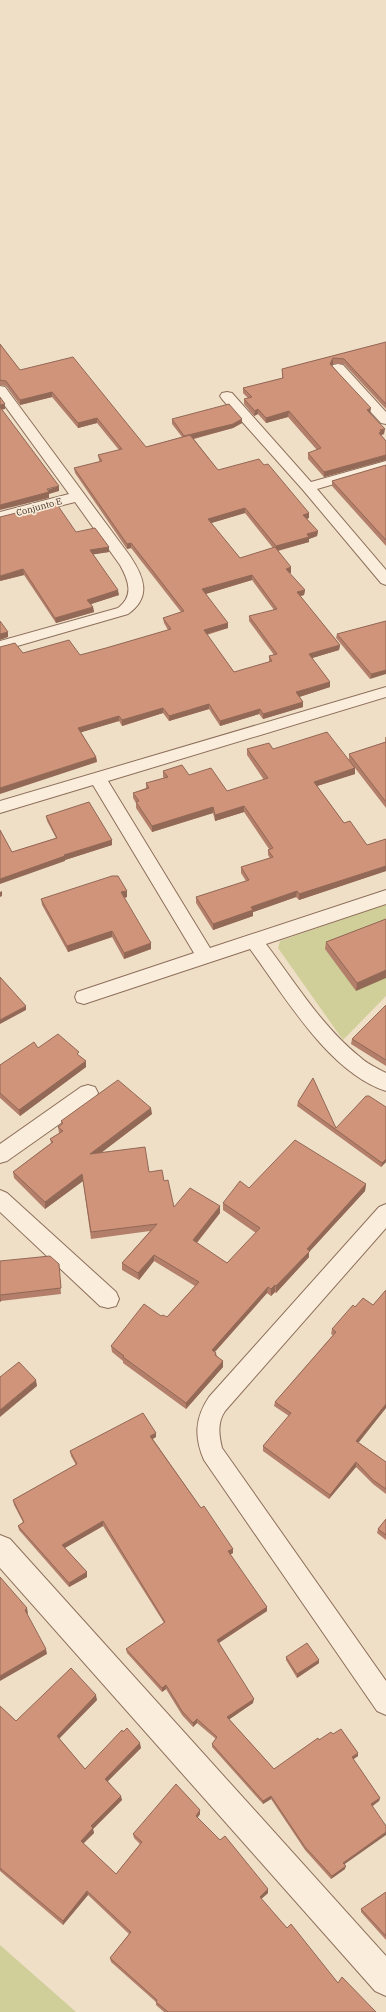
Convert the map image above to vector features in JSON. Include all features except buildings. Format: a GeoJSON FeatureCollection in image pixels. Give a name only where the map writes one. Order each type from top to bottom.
{"type":"FeatureCollection","features":[{"type":"Feature","properties":{"kind":"street"},"geometry":{"type":"LineString","coordinates":[[338,368],[386,420]]}},
{"type":"Feature","properties":{"kind":"street"},"geometry":{"type":"LineString","coordinates":[[0,390],[79,496],[132,573],[136,600],[132,606],[123,611],[0,646]]}},
{"type":"Feature","properties":{"kind":"street"},"geometry":{"type":"LineString","coordinates":[[227,396],[308,487],[386,580]]}},
{"type":"Feature","properties":{"kind":"street"},"geometry":{"type":"LineString","coordinates":[[308,487],[386,465]]}},
{"type":"Feature","properties":{"kind":"street","name":"Conjunto E"},"geometry":{"type":"LineString","coordinates":[[0,517],[79,496]]}},
{"type":"Feature","properties":{"kind":"street"},"geometry":{"type":"LineString","coordinates":[[0,807],[386,692]]}},
{"type":"Feature","properties":{"kind":"street"},"geometry":{"type":"LineString","coordinates":[[96,778],[206,956]]}},
{"type":"Feature","properties":{"kind":"street"},"geometry":{"type":"LineString","coordinates":[[84,997],[386,896]]}},
{"type":"Feature","properties":{"kind":"street"},"geometry":{"type":"LineString","coordinates":[[254,941],[318,1027],[336,1048],[354,1064],[386,1082]]}},
{"type":"Feature","properties":{"kind":"street"},"geometry":{"type":"LineString","coordinates":[[0,1155],[88,1093]]}},
{"type":"Feature","properties":{"kind":"street"},"geometry":{"type":"LineString","coordinates":[[0,1199],[108,1299]]}},
{"type":"Feature","properties":{"kind":"street"},"geometry":{"type":"LineString","coordinates":[[386,1213],[217,1404],[209,1415],[208,1439],[212,1453],[386,1702]]}},
{"type":"Feature","properties":{"kind":"street"},"geometry":{"type":"LineString","coordinates":[[0,1548],[386,1980]]}},
{"type":"Feature","properties":{"kind":"shaded area"},"geometry":{"type":"Polygon","coordinates":[[[386,904],[386,996],[343,1040],[278,948],[280,941],[386,904]]]}},
{"type":"Feature","properties":{"kind":"shaded area"},"geometry":{"type":"Polygon","coordinates":[[[0,1945],[76,2012],[0,2012],[0,1945]]]}}]}
